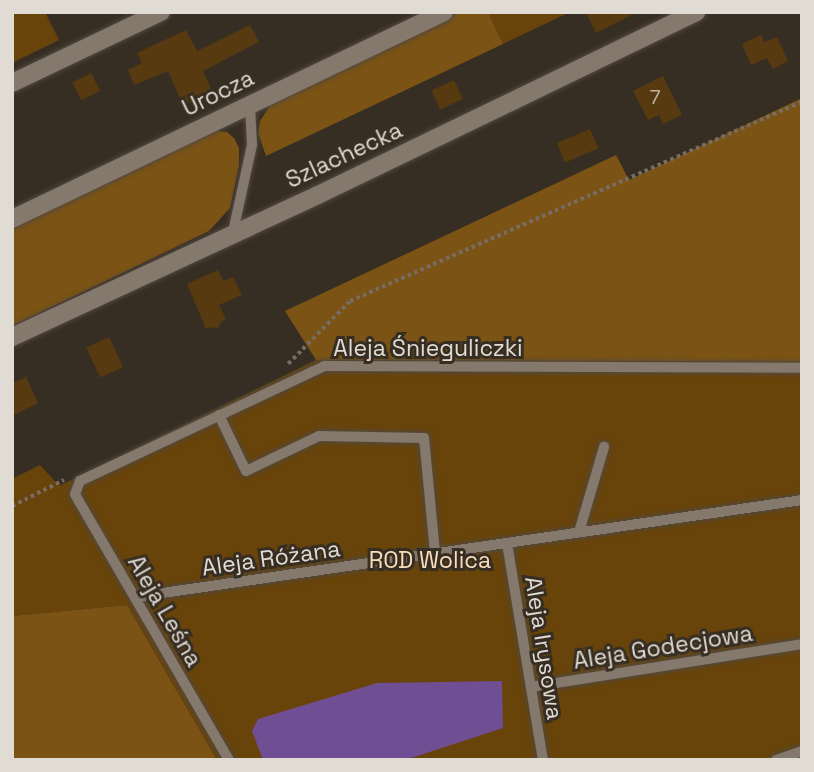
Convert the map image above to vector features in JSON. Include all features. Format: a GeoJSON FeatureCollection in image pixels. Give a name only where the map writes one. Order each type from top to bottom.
{"type":"FeatureCollection","features":[{"type":"Feature","properties":{"kind":"street"},"geometry":{"type":"LineString","coordinates":[[12,83],[161,12]]}},
{"type":"Feature","properties":{"kind":"street","name":"Urocza"},"geometry":{"type":"LineString","coordinates":[[12,219],[444,12]]}},
{"type":"Feature","properties":{"kind":"street","name":"Szlachecka"},"geometry":{"type":"LineString","coordinates":[[12,337],[233,232],[318,195],[696,12]]}},
{"type":"Feature","properties":{"kind":"lane"},"geometry":{"type":"LineString","coordinates":[[233,232],[252,145],[250,105]]}},
{"type":"Feature","properties":{"kind":"lane","name":"Aleja Śnieguliczki"},"geometry":{"type":"LineString","coordinates":[[76,478],[324,366],[802,368]]}},
{"type":"Feature","properties":{"kind":"lane"},"geometry":{"type":"LineString","coordinates":[[219,415],[246,471],[319,436],[424,438],[435,553]]}},
{"type":"Feature","properties":{"kind":"lane"},"geometry":{"type":"LineString","coordinates":[[579,532],[604,447]]}},
{"type":"Feature","properties":{"kind":"lane","name":"Aleja Leśna"},"geometry":{"type":"LineString","coordinates":[[76,478],[75,494],[229,760]]}},
{"type":"Feature","properties":{"kind":"lane","name":"Aleja Różana"},"geometry":{"type":"LineString","coordinates":[[135,597],[802,500]]}},
{"type":"Feature","properties":{"kind":"lane","name":"Aleja Irysowa"},"geometry":{"type":"LineString","coordinates":[[507,543],[543,760]]}},
{"type":"Feature","properties":{"kind":"lane","name":"Aleja Godecjowa"},"geometry":{"type":"LineString","coordinates":[[531,687],[802,644]]}},
{"type":"Feature","properties":{"kind":"lane"},"geometry":{"type":"LineString","coordinates":[[776,760],[795,755]]}},
{"type":"Feature","properties":{"kind":"path"},"geometry":{"type":"LineString","coordinates":[[286,366],[351,301],[802,102]]}},
{"type":"Feature","properties":{"kind":"path"},"geometry":{"type":"LineString","coordinates":[[12,506],[76,478]]}},
{"type":"Feature","properties":{"kind":"green space"},"geometry":{"type":"Polygon","coordinates":[[[12,12],[45,12],[59,40],[12,63],[12,12]]]}},
{"type":"Feature","properties":{"kind":"green space"},"geometry":{"type":"Polygon","coordinates":[[[488,12],[570,12],[503,44],[488,12]]]}},
{"type":"Feature","properties":{"kind":"green space","name":"ROD Wolica"},"geometry":{"type":"Polygon","coordinates":[[[316,360],[802,362],[802,760],[217,760],[127,605],[12,616],[12,479],[40,465],[59,486],[316,360]]]}},
{"type":"Feature","properties":{"kind":"shaded area"},"geometry":{"type":"Polygon","coordinates":[[[460,12],[488,12],[503,44],[266,156],[258,133],[260,121],[275,98],[460,12]]]}},
{"type":"Feature","properties":{"kind":"shaded area"},"geometry":{"type":"Polygon","coordinates":[[[802,98],[802,362],[316,360],[285,311],[616,155],[629,180],[802,98]]]}},
{"type":"Feature","properties":{"kind":"shaded area"},"geometry":{"type":"Polygon","coordinates":[[[211,130],[227,132],[234,138],[239,148],[239,165],[230,208],[209,231],[12,326],[12,225],[211,130]]]}},
{"type":"Feature","properties":{"kind":"shaded area"},"geometry":{"type":"Polygon","coordinates":[[[127,605],[217,760],[12,760],[12,616],[127,605]]]}},
{"type":"Feature","properties":{"kind":"shaded area"},"geometry":{"type":"Polygon","coordinates":[[[502,681],[503,728],[405,760],[263,760],[252,731],[258,719],[377,683],[502,681]]]}},
{"type":"Feature","properties":{"kind":"building"},"geometry":{"type":"Polygon","coordinates":[[[586,12],[637,12],[596,33],[586,12]]]}},
{"type":"Feature","properties":{"kind":"building"},"geometry":{"type":"Polygon","coordinates":[[[250,25],[259,42],[203,71],[212,91],[183,105],[168,71],[134,85],[128,70],[142,63],[137,53],[186,30],[197,51],[250,25]]]}},
{"type":"Feature","properties":{"kind":"building"},"geometry":{"type":"Polygon","coordinates":[[[761,35],[764,42],[777,37],[788,61],[773,69],[767,58],[751,65],[742,44],[761,35]]]}},
{"type":"Feature","properties":{"kind":"building"},"geometry":{"type":"Polygon","coordinates":[[[91,73],[100,91],[81,100],[72,83],[91,73]]]}},
{"type":"Feature","properties":{"kind":"building"},"geometry":{"type":"Polygon","coordinates":[[[663,76],[682,115],[663,124],[659,115],[648,120],[633,91],[663,76]]]}},
{"type":"Feature","properties":{"kind":"building"},"geometry":{"type":"Polygon","coordinates":[[[454,80],[463,99],[440,110],[431,91],[454,80]]]}},
{"type":"Feature","properties":{"kind":"building"},"geometry":{"type":"Polygon","coordinates":[[[590,129],[598,148],[565,162],[557,143],[590,129]]]}},
{"type":"Feature","properties":{"kind":"building"},"geometry":{"type":"Polygon","coordinates":[[[218,270],[223,281],[233,277],[242,295],[219,305],[226,319],[218,329],[206,329],[187,284],[218,270]]]}},
{"type":"Feature","properties":{"kind":"building"},"geometry":{"type":"Polygon","coordinates":[[[109,337],[123,367],[100,377],[86,348],[109,337]]]}},
{"type":"Feature","properties":{"kind":"building"},"geometry":{"type":"Polygon","coordinates":[[[26,377],[38,403],[12,416],[12,383],[26,377]]]}}]}
